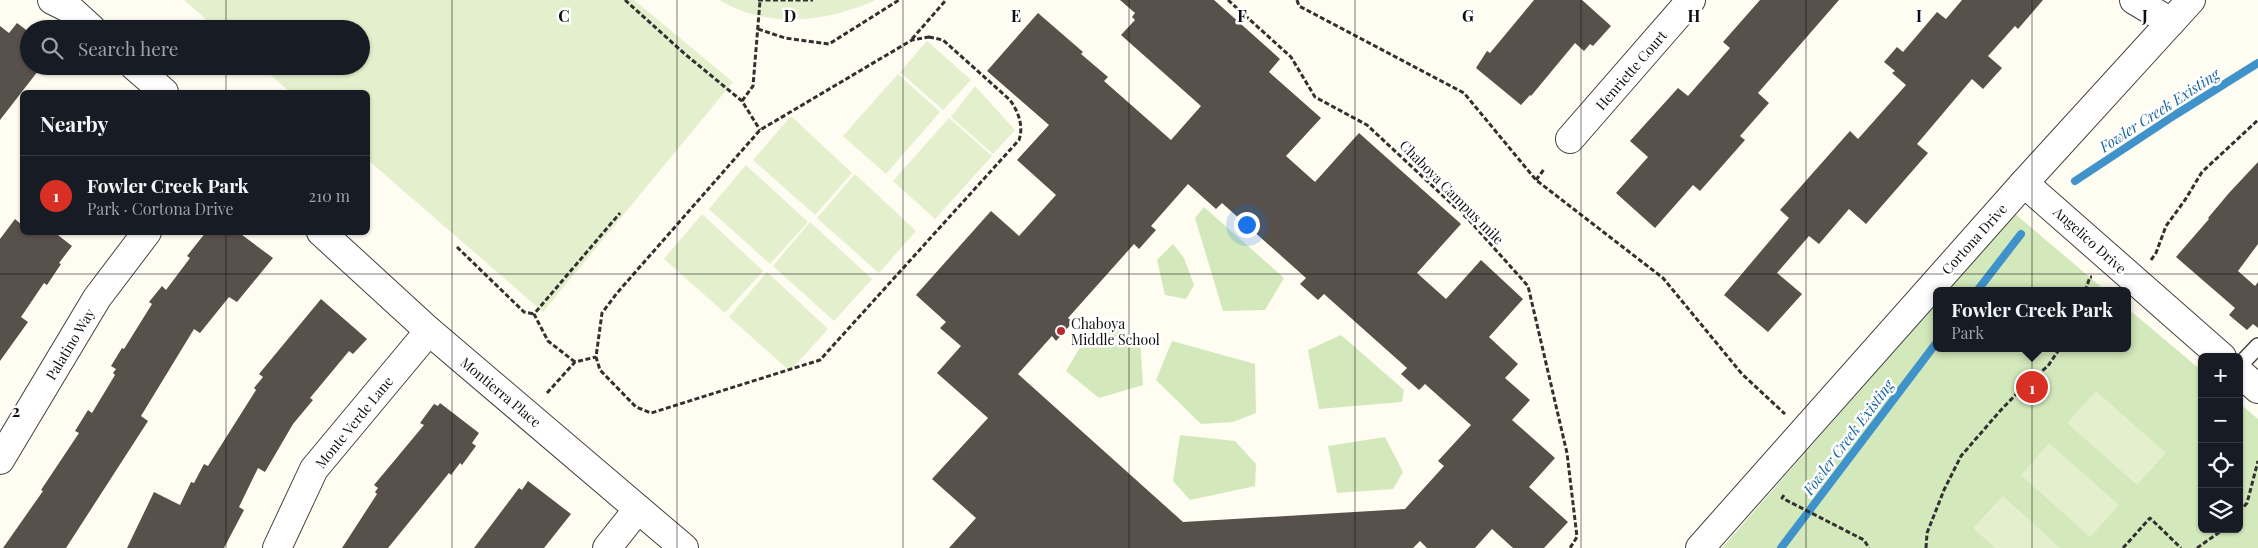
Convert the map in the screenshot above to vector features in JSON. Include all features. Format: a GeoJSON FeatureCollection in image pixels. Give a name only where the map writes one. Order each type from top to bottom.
{"type":"FeatureCollection","features":[{"type":"Feature","properties":{"kind":"street"},"geometry":{"type":"LineString","coordinates":[[52,0],[70,10],[82,20]]}},
{"type":"Feature","properties":{"kind":"street","name":"Henriette Court"},"geometry":{"type":"LineString","coordinates":[[1570,139],[1691,0]]}},
{"type":"Feature","properties":{"kind":"street"},"geometry":{"type":"LineString","coordinates":[[2134,0],[2171,22]]}},
{"type":"Feature","properties":{"kind":"street","name":"Cortona Drive"},"geometry":{"type":"LineString","coordinates":[[1700,548],[2024,183],[2191,0]]}},
{"type":"Feature","properties":{"kind":"street"},"geometry":{"type":"LineString","coordinates":[[144,75],[162,90]]}},
{"type":"Feature","properties":{"kind":"street","name":"Angelico Drive"},"geometry":{"type":"LineString","coordinates":[[2024,183],[2217,353]]}},
{"type":"Feature","properties":{"kind":"street","name":"Palatino Way"},"geometry":{"type":"LineString","coordinates":[[0,460],[97,298],[144,235]]}},
{"type":"Feature","properties":{"kind":"street","name":"Montierra Place"},"geometry":{"type":"LineString","coordinates":[[324,235],[430,331],[684,548]]}},
{"type":"Feature","properties":{"kind":"street","name":"Monte Verde Lane"},"geometry":{"type":"LineString","coordinates":[[277,548],[314,469],[430,331]]}},
{"type":"Feature","properties":{"kind":"street"},"geometry":{"type":"LineString","coordinates":[[2243,376],[2258,389]]}},
{"type":"Feature","properties":{"kind":"street"},"geometry":{"type":"LineString","coordinates":[[607,548],[638,509]]}},
{"type":"Feature","properties":{"kind":"lane"},"geometry":{"type":"LineString","coordinates":[[2243,362],[2258,346]]}},
{"type":"Feature","properties":{"kind":"path"},"geometry":{"type":"LineString","coordinates":[[625,0],[686,55],[742,101],[760,130]]}},
{"type":"Feature","properties":{"kind":"path"},"geometry":{"type":"LineString","coordinates":[[742,101],[753,86],[759,1],[813,0]]}},
{"type":"Feature","properties":{"kind":"path"},"geometry":{"type":"LineString","coordinates":[[758,29],[786,38],[829,44],[899,0]]}},
{"type":"Feature","properties":{"kind":"path"},"geometry":{"type":"LineString","coordinates":[[912,40],[929,37],[943,40],[1010,100],[1018,110],[1022,133],[1019,140],[820,360],[651,413],[636,407],[600,370],[596,357],[602,313],[617,293],[760,130],[912,40],[946,0]]}},
{"type":"Feature","properties":{"kind":"path","name":"Chaboya Campus mile"},"geometry":{"type":"LineString","coordinates":[[1228,0],[1291,57],[1315,97],[1367,125],[1469,220],[1528,286],[1567,453],[1578,537],[1570,548]]}},
{"type":"Feature","properties":{"kind":"path"},"geometry":{"type":"LineString","coordinates":[[1297,0],[1299,6],[1464,93],[1536,180],[1663,278],[1742,374],[1789,419]]}},
{"type":"Feature","properties":{"kind":"path"},"geometry":{"type":"LineString","coordinates":[[2149,262],[2156,253],[2166,226],[2202,172],[2258,120]]}},
{"type":"Feature","properties":{"kind":"path"},"geometry":{"type":"LineString","coordinates":[[1536,180],[1545,168]]}},
{"type":"Feature","properties":{"kind":"path"},"geometry":{"type":"LineString","coordinates":[[534,314],[620,213]]}},
{"type":"Feature","properties":{"kind":"path"},"geometry":{"type":"LineString","coordinates":[[457,247],[524,312],[534,314]]}},
{"type":"Feature","properties":{"kind":"path"},"geometry":{"type":"LineString","coordinates":[[534,314],[548,341],[575,362]]}},
{"type":"Feature","properties":{"kind":"path"},"geometry":{"type":"LineString","coordinates":[[1926,548],[1927,533],[1944,490],[1961,456],[2025,385],[2048,366],[2057,352]]}},
{"type":"Feature","properties":{"kind":"path"},"geometry":{"type":"LineString","coordinates":[[548,393],[575,362],[596,357]]}},
{"type":"Feature","properties":{"kind":"path"},"geometry":{"type":"LineString","coordinates":[[2243,508],[2247,503],[2258,461]]}},
{"type":"Feature","properties":{"kind":"path"},"geometry":{"type":"LineString","coordinates":[[1793,504],[1864,540],[1869,548]]}},
{"type":"Feature","properties":{"kind":"path"},"geometry":{"type":"LineString","coordinates":[[2123,548],[2150,518],[2181,548]]}},
{"type":"Feature","properties":{"kind":"path"},"geometry":{"type":"LineString","coordinates":[[2197,548],[2218,533]]}},
{"type":"Feature","properties":{"kind":"green space"},"geometry":{"type":"Polygon","coordinates":[[[184,0],[634,0],[733,82],[543,312],[370,162],[370,90],[288,90],[270,75],[370,75],[370,20],[207,20],[184,0]]]}},
{"type":"Feature","properties":{"kind":"green space"},"geometry":{"type":"Polygon","coordinates":[[[719,0],[875,0],[833,15],[816,18],[783,19],[750,14],[719,0]]]}},
{"type":"Feature","properties":{"kind":"green space"},"geometry":{"type":"Polygon","coordinates":[[[927,41],[971,80],[943,110],[900,72],[927,41]]]}},
{"type":"Feature","properties":{"kind":"green space"},"geometry":{"type":"Polygon","coordinates":[[[898,74],[940,112],[886,174],[843,136],[898,74]]]}},
{"type":"Feature","properties":{"kind":"green space"},"geometry":{"type":"Polygon","coordinates":[[[975,86],[1015,130],[993,154],[951,117],[975,86]]]}},
{"type":"Feature","properties":{"kind":"green space"},"geometry":{"type":"Polygon","coordinates":[[[791,116],[852,173],[815,215],[753,160],[791,116]]]}},
{"type":"Feature","properties":{"kind":"green space"},"geometry":{"type":"Polygon","coordinates":[[[949,118],[992,156],[935,219],[893,181],[949,118]]]}},
{"type":"Feature","properties":{"kind":"green space"},"geometry":{"type":"Polygon","coordinates":[[[746,165],[808,222],[770,264],[709,209],[746,165]]]}},
{"type":"Feature","properties":{"kind":"green space"},"geometry":{"type":"Polygon","coordinates":[[[855,174],[916,231],[879,273],[817,218],[855,174]]]}},
{"type":"Feature","properties":{"kind":"green space"},"geometry":{"type":"Polygon","coordinates":[[[1204,207],[1284,278],[1265,310],[1223,311],[1195,218],[1204,207]]]}},
{"type":"Feature","properties":{"kind":"green space"},"geometry":{"type":"Polygon","coordinates":[[[2014,213],[2101,287],[1950,287],[2014,213]]]}},
{"type":"Feature","properties":{"kind":"green space"},"geometry":{"type":"Polygon","coordinates":[[[702,214],[763,271],[725,313],[664,259],[702,214]]]}},
{"type":"Feature","properties":{"kind":"green space"},"geometry":{"type":"Polygon","coordinates":[[[810,222],[872,279],[834,321],[773,266],[810,222]]]}},
{"type":"Feature","properties":{"kind":"green space"},"geometry":{"type":"Polygon","coordinates":[[[1173,244],[1184,258],[1194,285],[1186,299],[1165,295],[1157,260],[1173,244]]]}},
{"type":"Feature","properties":{"kind":"green space"},"geometry":{"type":"Polygon","coordinates":[[[767,272],[828,329],[790,371],[729,317],[767,272]]]}},
{"type":"Feature","properties":{"kind":"green space"},"geometry":{"type":"Polygon","coordinates":[[[1933,307],[1933,352],[2131,352],[2131,311],[2198,368],[2198,533],[2243,533],[2243,406],[2258,419],[2258,548],[1722,548],[1933,307]]]}},
{"type":"Feature","properties":{"kind":"green space"},"geometry":{"type":"Polygon","coordinates":[[[1094,324],[1140,337],[1143,385],[1099,398],[1066,371],[1094,324]]]}},
{"type":"Feature","properties":{"kind":"green space"},"geometry":{"type":"Polygon","coordinates":[[[1341,335],[1404,390],[1402,402],[1319,409],[1308,350],[1341,335]]]}},
{"type":"Feature","properties":{"kind":"green space"},"geometry":{"type":"Polygon","coordinates":[[[1172,341],[1255,364],[1256,413],[1233,422],[1201,424],[1156,380],[1172,341]]]}},
{"type":"Feature","properties":{"kind":"green space"},"geometry":{"type":"Polygon","coordinates":[[[2096,391],[2166,453],[2137,485],[2067,423],[2096,391]]]}},
{"type":"Feature","properties":{"kind":"green space"},"geometry":{"type":"Polygon","coordinates":[[[1180,435],[1235,441],[1256,464],[1255,486],[1190,500],[1173,481],[1180,435]]]}},
{"type":"Feature","properties":{"kind":"green space"},"geometry":{"type":"Polygon","coordinates":[[[1385,437],[1403,472],[1393,489],[1337,493],[1328,446],[1385,437]]]}},
{"type":"Feature","properties":{"kind":"green space"},"geometry":{"type":"Polygon","coordinates":[[[2049,443],[2119,505],[2090,537],[2021,475],[2049,443]]]}},
{"type":"Feature","properties":{"kind":"green space"},"geometry":{"type":"Polygon","coordinates":[[[2003,496],[2060,548],[1995,548],[1973,528],[2003,496]]]}},
{"type":"Feature","properties":{"kind":"building"},"geometry":{"type":"Polygon","coordinates":[[[1120,0],[1214,0],[1280,59],[1269,72],[1321,118],[1286,156],[1315,182],[1359,133],[1461,224],[1417,273],[1446,299],[1481,260],[1523,299],[1489,337],[1518,364],[1505,378],[1530,400],[1512,420],[1555,458],[1529,487],[1568,522],[1544,548],[1513,548],[1492,529],[1475,548],[1427,548],[1420,541],[1413,548],[949,548],[976,518],[932,479],[988,418],[937,373],[961,346],[940,328],[946,322],[916,295],[991,211],[1019,236],[1056,195],[1017,160],[1049,125],[987,71],[1038,13],[1083,52],[1081,54],[1108,77],[1104,81],[1171,140],[1201,106],[1121,35],[1135,20],[1132,17],[1135,13],[1120,0]],[[1188,184],[1151,226],[1156,230],[1139,249],[1134,244],[1068,318],[1073,322],[1056,341],[1052,336],[1018,374],[1183,522],[1405,509],[1444,466],[1438,461],[1471,425],[1425,384],[1419,390],[1401,374],[1407,368],[1324,294],[1318,300],[1300,284],[1306,278],[1222,203],[1216,209],[1188,184]]]}},
{"type":"Feature","properties":{"kind":"building"},"geometry":{"type":"Polygon","coordinates":[[[1534,0],[1582,0],[1611,26],[1593,46],[1590,44],[1584,51],[1575,43],[1531,96],[1521,105],[1476,68],[1487,51],[1490,53],[1534,0]]]}},
{"type":"Feature","properties":{"kind":"building"},"geometry":{"type":"Polygon","coordinates":[[[1760,0],[1839,0],[1758,93],[1769,103],[1740,136],[1745,140],[1700,191],[1693,185],[1655,228],[1616,193],[1648,157],[1630,141],[1678,88],[1688,96],[1730,48],[1723,42],[1760,0]]]}},
{"type":"Feature","properties":{"kind":"building"},"geometry":{"type":"Polygon","coordinates":[[[1962,0],[2043,0],[2018,29],[2015,26],[1988,56],[2002,68],[1983,89],[1972,79],[1917,144],[1928,153],[1866,224],[1849,209],[1819,244],[1809,236],[1777,273],[1802,294],[1768,332],[1724,295],[1789,218],[1780,210],[1850,131],[1858,139],[1906,85],[1892,73],[1895,71],[1884,62],[1897,47],[1903,52],[1937,12],[1946,19],[1962,0]]]}},
{"type":"Feature","properties":{"kind":"building"},"geometry":{"type":"Polygon","coordinates":[[[17,23],[20,25],[20,75],[35,75],[23,90],[20,90],[20,94],[0,120],[0,26],[9,33],[17,23]]]}},
{"type":"Feature","properties":{"kind":"building"},"geometry":{"type":"Polygon","coordinates":[[[2258,162],[2258,244],[2238,271],[2255,286],[2258,282],[2258,328],[2253,324],[2247,330],[2229,315],[2235,308],[2176,257],[2229,193],[2258,162]]]}},
{"type":"Feature","properties":{"kind":"building"},"geometry":{"type":"Polygon","coordinates":[[[15,219],[20,223],[20,235],[58,235],[72,246],[59,263],[61,264],[47,285],[44,283],[21,317],[28,322],[0,361],[0,239],[15,219]]]}},
{"type":"Feature","properties":{"kind":"building"},"geometry":{"type":"Polygon","coordinates":[[[204,235],[242,235],[273,258],[237,302],[229,297],[200,333],[194,329],[141,416],[148,421],[66,548],[3,548],[43,491],[41,490],[79,433],[75,431],[88,410],[92,413],[115,375],[113,373],[116,369],[111,366],[152,304],[149,302],[162,286],[166,290],[190,258],[187,256],[204,235]]]}},
{"type":"Feature","properties":{"kind":"building"},"geometry":{"type":"Polygon","coordinates":[[[321,299],[367,339],[353,354],[349,351],[310,398],[313,400],[293,424],[265,472],[258,468],[239,507],[244,510],[224,548],[127,548],[154,492],[180,505],[191,482],[194,483],[204,464],[208,466],[256,390],[254,388],[263,377],[259,374],[321,299]]]}},
{"type":"Feature","properties":{"kind":"building"},"geometry":{"type":"Polygon","coordinates":[[[440,403],[479,433],[472,443],[476,446],[462,465],[460,463],[451,475],[449,473],[388,548],[342,548],[377,494],[375,492],[378,488],[374,485],[424,425],[420,423],[434,404],[438,406],[440,403]]]}},
{"type":"Feature","properties":{"kind":"building"},"geometry":{"type":"Polygon","coordinates":[[[528,481],[571,514],[544,548],[474,548],[519,488],[522,490],[528,481]]]}},
{"type":"Feature","properties":{"kind":"waterway","name":"Fowler Creek Existing"},"geometry":{"type":"LineString","coordinates":[[2075,181],[2258,63]]}},
{"type":"Feature","properties":{"kind":"waterway","name":"Fowler Creek Existing"},"geometry":{"type":"LineString","coordinates":[[1980,287],[2021,234]]}},
{"type":"Feature","properties":{"kind":"waterway","name":"Fowler Creek Existing"},"geometry":{"type":"LineString","coordinates":[[1781,548],[1933,347]]}},
{"type":"Feature","properties":{"kind":"place","name":"Chaboya Middle School"},"geometry":{"type":"Point","coordinates":[1061,331]}},
{"type":"Feature","properties":{"kind":"place","name":"Fowler Creek Park"},"geometry":{"type":"Point","coordinates":[2032,387]}}]}
